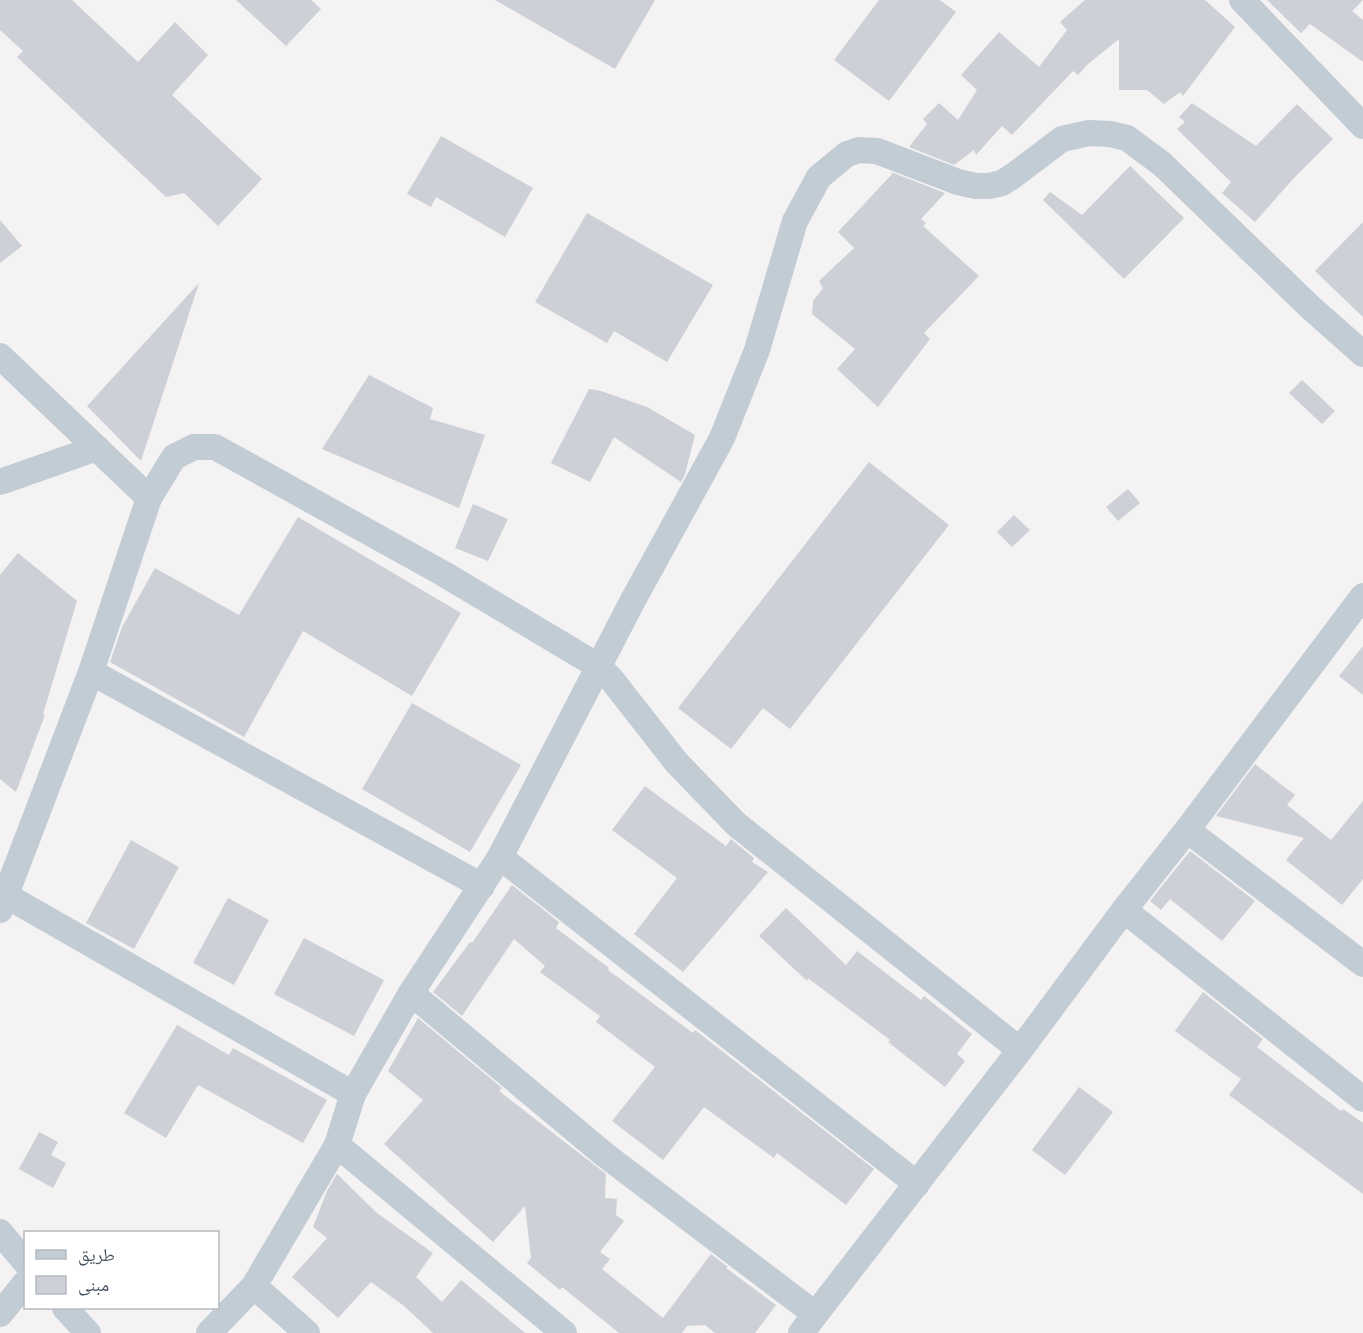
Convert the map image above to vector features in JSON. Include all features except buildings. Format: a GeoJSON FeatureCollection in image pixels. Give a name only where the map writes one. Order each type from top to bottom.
{"type":"FeatureCollection","features":[{"type":"Feature","properties":{"kind":"street"},"geometry":{"type":"LineString","coordinates":[[1242,0],[1363,126]]}},
{"type":"Feature","properties":{"kind":"street"},"geometry":{"type":"LineString","coordinates":[[209,1333],[254,1286],[337,1145],[353,1094],[411,993],[500,857],[598,666],[722,438],[757,350],[795,221],[819,177],[847,154],[859,150],[877,150],[958,182],[988,186],[1002,183],[1062,139],[1089,133],[1127,138],[1162,164],[1310,307],[1363,354]]}},
{"type":"Feature","properties":{"kind":"street"},"geometry":{"type":"LineString","coordinates":[[0,356],[149,498]]}},
{"type":"Feature","properties":{"kind":"street"},"geometry":{"type":"LineString","coordinates":[[353,1094],[3,902],[92,672],[149,498],[174,457],[194,447],[215,447],[444,574],[598,666],[612,680],[677,763],[736,824],[1020,1050]]}},
{"type":"Feature","properties":{"kind":"street"},"geometry":{"type":"LineString","coordinates":[[0,482],[97,448]]}},
{"type":"Feature","properties":{"kind":"street"},"geometry":{"type":"LineString","coordinates":[[411,993],[808,1324],[1020,1050],[1363,596]]}},
{"type":"Feature","properties":{"kind":"street"},"geometry":{"type":"LineString","coordinates":[[92,672],[482,886]]}},
{"type":"Feature","properties":{"kind":"street"},"geometry":{"type":"LineString","coordinates":[[1187,830],[1363,964]]}},
{"type":"Feature","properties":{"kind":"street"},"geometry":{"type":"LineString","coordinates":[[500,857],[917,1184]]}},
{"type":"Feature","properties":{"kind":"street"},"geometry":{"type":"LineString","coordinates":[[1124,910],[1363,1099]]}},
{"type":"Feature","properties":{"kind":"street"},"geometry":{"type":"LineString","coordinates":[[337,1145],[564,1333]]}},
{"type":"Feature","properties":{"kind":"street"},"geometry":{"type":"LineString","coordinates":[[0,1232],[24,1261]]}},
{"type":"Feature","properties":{"kind":"street"},"geometry":{"type":"LineString","coordinates":[[0,1314],[24,1284]]}},
{"type":"Feature","properties":{"kind":"street"},"geometry":{"type":"LineString","coordinates":[[254,1286],[307,1333]]}},
{"type":"Feature","properties":{"kind":"street"},"geometry":{"type":"LineString","coordinates":[[66,1309],[88,1333]]}}]}
